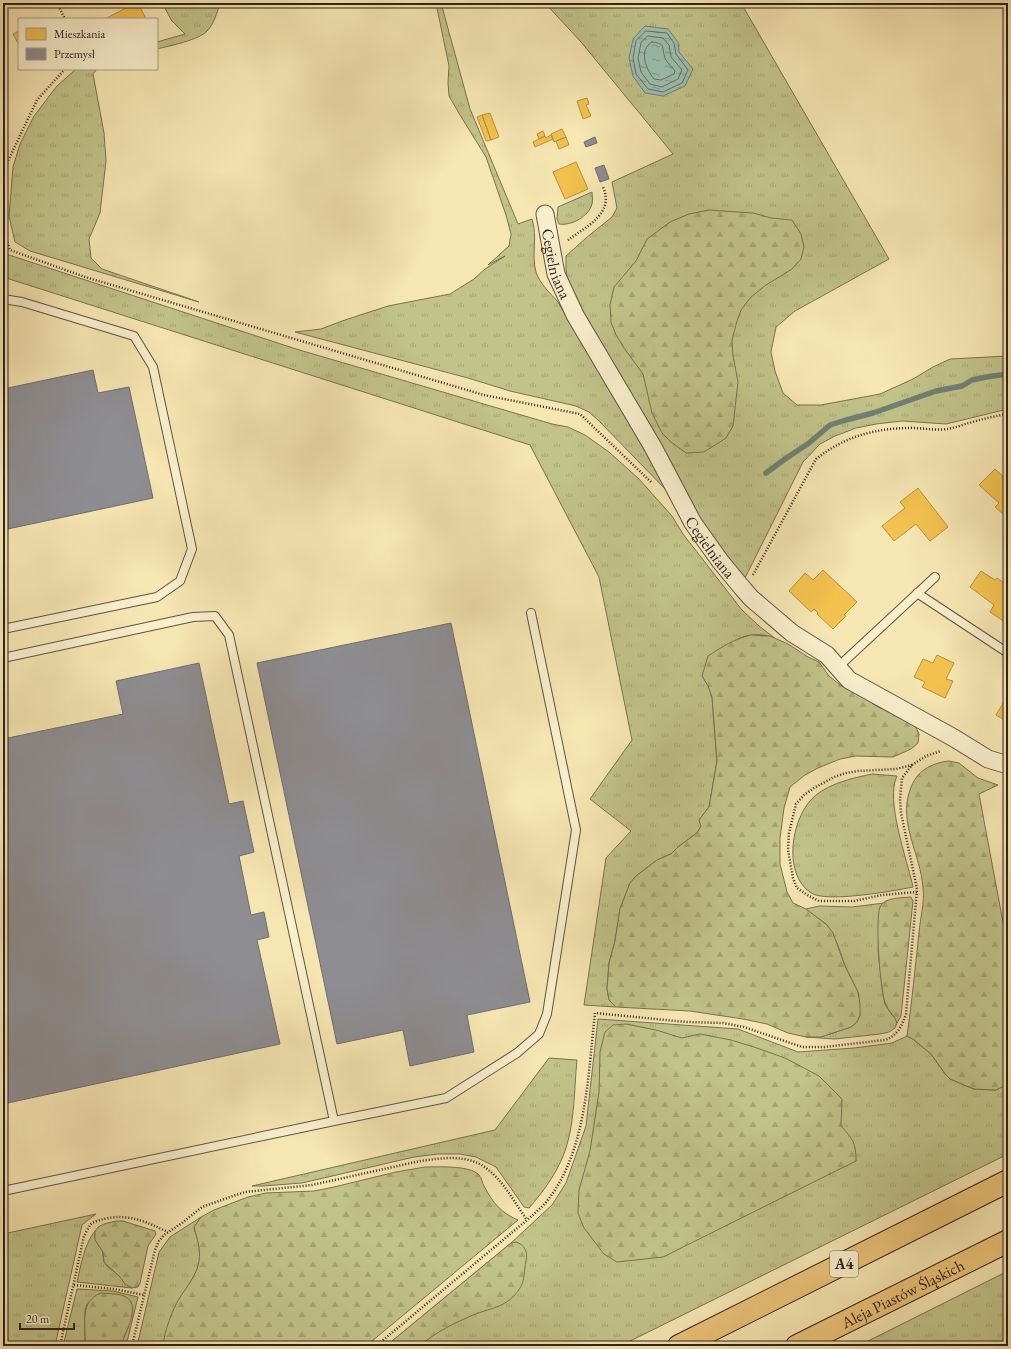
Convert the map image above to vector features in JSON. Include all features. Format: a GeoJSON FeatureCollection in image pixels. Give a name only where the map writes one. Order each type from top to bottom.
{"type":"FeatureCollection","features":[{"type":"Feature","properties":{"kind":"highway","name":"A4"},"geometry":{"type":"LineString","coordinates":[[679,1346],[1008,1181]]}},
{"type":"Feature","properties":{"kind":"highway","name":"Aleja Piastów Śląskich"},"geometry":{"type":"LineString","coordinates":[[797,1346],[1008,1241]]}},
{"type":"Feature","properties":{"kind":"street","name":"Cegielniana"},"geometry":{"type":"LineString","coordinates":[[545,214],[556,274],[575,315],[653,446],[693,523],[720,561],[744,590],[751,598],[792,632],[827,655],[849,680],[988,759],[1008,765]]}},
{"type":"Feature","properties":{"kind":"lane"},"geometry":{"type":"LineString","coordinates":[[3,299],[22,302],[134,336],[153,367],[192,549],[180,581],[157,597],[3,629]]}},
{"type":"Feature","properties":{"kind":"lane"},"geometry":{"type":"LineString","coordinates":[[838,667],[935,577]]}},
{"type":"Feature","properties":{"kind":"lane"},"geometry":{"type":"LineString","coordinates":[[917,594],[1008,653]]}},
{"type":"Feature","properties":{"kind":"lane"},"geometry":{"type":"LineString","coordinates":[[3,1191],[446,1098],[517,1053],[539,1034],[547,1014],[576,830],[532,613]]}},
{"type":"Feature","properties":{"kind":"lane"},"geometry":{"type":"LineString","coordinates":[[3,658],[193,617],[215,616],[229,635],[334,1121]]}},
{"type":"Feature","properties":{"kind":"path"},"geometry":{"type":"LineString","coordinates":[[57,3],[64,18]]}},
{"type":"Feature","properties":{"kind":"path"},"geometry":{"type":"LineString","coordinates":[[3,217],[6,165],[37,100],[64,70]]}},
{"type":"Feature","properties":{"kind":"path"},"geometry":{"type":"LineString","coordinates":[[552,255],[564,242],[593,222],[602,213],[606,200],[606,194],[603,186]]}},
{"type":"Feature","properties":{"kind":"path"},"geometry":{"type":"LineString","coordinates":[[3,228],[10,250]]}},
{"type":"Feature","properties":{"kind":"path"},"geometry":{"type":"LineString","coordinates":[[3,248],[85,277],[484,395],[580,414],[653,485]]}},
{"type":"Feature","properties":{"kind":"path"},"geometry":{"type":"LineString","coordinates":[[744,590],[816,459],[829,449],[846,440],[884,430],[907,428],[937,430],[952,428],[975,421],[1008,414]]}},
{"type":"Feature","properties":{"kind":"path"},"geometry":{"type":"LineString","coordinates":[[917,892],[882,895],[854,902],[819,902],[797,888],[793,878],[788,850],[789,833],[796,804],[804,795],[834,777],[846,773],[871,770],[883,771],[912,765],[926,756],[962,743]]}},
{"type":"Feature","properties":{"kind":"path"},"geometry":{"type":"LineString","coordinates":[[376,1346],[547,1202],[558,1185],[566,1168],[580,1130],[585,1106],[595,1013],[744,1027],[802,1047],[824,1047],[892,1038],[903,1025],[906,1014],[917,892],[901,813],[900,799],[902,778],[912,765]]}},
{"type":"Feature","properties":{"kind":"path"},"geometry":{"type":"LineString","coordinates":[[132,1346],[155,1250],[164,1234],[182,1223],[202,1207],[246,1192],[312,1185],[402,1164],[434,1159],[468,1160],[484,1166],[495,1175],[527,1220]]}},
{"type":"Feature","properties":{"kind":"path"},"geometry":{"type":"LineString","coordinates":[[60,1346],[84,1236],[90,1225],[97,1221],[114,1216],[124,1216],[147,1223],[168,1232]]}},
{"type":"Feature","properties":{"kind":"path"},"geometry":{"type":"LineString","coordinates":[[73,1285],[114,1289],[144,1295]]}},
{"type":"Feature","properties":{"kind":"path"},"geometry":{"type":"LineString","coordinates":[[999,1346],[1008,1343]]}},
{"type":"Feature","properties":{"kind":"green space"},"geometry":{"type":"Polygon","coordinates":[[[162,3],[220,3],[213,22],[203,34],[184,42],[158,49],[158,42],[185,34],[172,21],[162,3]]]}},
{"type":"Feature","properties":{"kind":"green space"},"geometry":{"type":"Polygon","coordinates":[[[436,3],[441,3],[470,109],[518,224],[532,219],[534,226],[534,259],[536,272],[540,280],[558,302],[671,495],[598,420],[589,412],[576,406],[510,391],[468,378],[295,332],[321,329],[388,306],[450,294],[474,279],[485,269],[505,256],[488,265],[509,246],[511,234],[486,157],[449,96],[449,66],[436,3]]]}},
{"type":"Feature","properties":{"kind":"green space"},"geometry":{"type":"Polygon","coordinates":[[[545,3],[741,3],[889,259],[795,311],[776,327],[771,352],[775,371],[783,393],[797,405],[821,405],[880,394],[913,379],[950,359],[1008,356],[1008,409],[946,424],[902,421],[876,424],[856,428],[835,436],[820,444],[803,462],[745,578],[708,531],[696,512],[569,291],[566,256],[612,217],[617,208],[612,182],[673,154],[581,42],[545,3]]]}},
{"type":"Feature","properties":{"kind":"green space"},"geometry":{"type":"Polygon","coordinates":[[[75,70],[96,70],[93,74],[104,133],[106,161],[100,213],[89,239],[91,258],[102,269],[199,302],[30,251],[15,242],[9,216],[13,167],[20,144],[34,116],[57,86],[75,70]]]}},
{"type":"Feature","properties":{"kind":"green space"},"geometry":{"type":"Polygon","coordinates":[[[592,192],[592,204],[584,216],[574,222],[559,224],[557,219],[558,207],[592,192]]]}},
{"type":"Feature","properties":{"kind":"green space"},"geometry":{"type":"Polygon","coordinates":[[[709,210],[753,213],[771,218],[792,220],[801,234],[804,247],[801,259],[792,269],[766,285],[751,297],[741,310],[732,340],[733,356],[738,382],[733,426],[726,438],[704,452],[686,453],[662,433],[652,413],[643,374],[616,335],[611,322],[610,305],[614,287],[636,261],[647,239],[670,222],[689,214],[709,210]]]}},
{"type":"Feature","properties":{"kind":"green space"},"geometry":{"type":"Polygon","coordinates":[[[3,253],[296,349],[552,424],[568,427],[585,435],[609,452],[639,479],[672,516],[683,534],[742,610],[776,639],[758,635],[749,635],[740,638],[727,649],[702,676],[708,685],[712,697],[717,761],[709,807],[699,820],[701,826],[697,833],[671,854],[657,860],[636,876],[630,883],[620,909],[615,941],[609,963],[607,989],[609,1000],[616,1007],[584,1005],[606,858],[631,831],[590,799],[632,740],[599,577],[530,445],[3,277],[3,253]]]}},
{"type":"Feature","properties":{"kind":"green space"},"geometry":{"type":"Polygon","coordinates":[[[751,635],[770,636],[788,644],[819,662],[829,676],[840,685],[866,698],[876,706],[915,725],[919,734],[918,743],[911,749],[893,757],[856,756],[840,759],[805,775],[790,787],[784,808],[780,838],[780,864],[787,892],[793,903],[806,909],[827,925],[833,933],[845,966],[858,992],[860,1004],[860,1015],[857,1022],[851,1027],[821,1037],[806,1037],[788,1033],[767,1024],[690,1011],[616,1007],[609,1000],[607,989],[609,963],[615,941],[620,909],[630,883],[636,876],[657,860],[671,854],[697,833],[701,826],[699,820],[709,807],[717,761],[712,697],[702,676],[708,656],[723,646],[751,635]]]}},
{"type":"Feature","properties":{"kind":"green space"},"geometry":{"type":"Polygon","coordinates":[[[949,761],[959,763],[978,778],[998,785],[979,794],[1008,949],[1008,1084],[996,1090],[974,1089],[950,1079],[931,1054],[907,1036],[923,904],[923,893],[921,876],[908,827],[907,802],[913,783],[920,773],[930,766],[949,761]]]}},
{"type":"Feature","properties":{"kind":"green space"},"geometry":{"type":"Polygon","coordinates":[[[872,774],[897,776],[894,787],[895,814],[913,887],[845,897],[819,896],[811,893],[802,884],[796,872],[793,858],[793,844],[796,829],[801,816],[808,804],[816,795],[828,787],[857,777],[872,774]]]}},
{"type":"Feature","properties":{"kind":"green space"},"geometry":{"type":"Polygon","coordinates":[[[911,897],[913,901],[901,1016],[897,1023],[886,1005],[882,987],[878,940],[879,914],[880,907],[885,901],[911,897]]]}},
{"type":"Feature","properties":{"kind":"green space"},"geometry":{"type":"Polygon","coordinates":[[[884,903],[880,907],[878,951],[883,995],[885,1004],[892,1015],[896,1018],[897,1023],[895,1028],[889,1032],[880,1034],[835,1039],[806,1037],[821,1037],[851,1027],[857,1022],[860,1015],[858,992],[845,966],[837,943],[827,925],[806,909],[819,906],[852,907],[884,903]]]}},
{"type":"Feature","properties":{"kind":"green space"},"geometry":{"type":"Polygon","coordinates":[[[598,1019],[738,1029],[798,1052],[854,1048],[892,1043],[907,1036],[931,1054],[950,1079],[974,1089],[996,1090],[1008,1084],[1008,1154],[620,1346],[386,1346],[511,1243],[552,1205],[566,1183],[586,1126],[598,1019]]]}},
{"type":"Feature","properties":{"kind":"green space"},"geometry":{"type":"Polygon","coordinates":[[[626,1024],[656,1030],[682,1038],[700,1034],[731,1040],[785,1058],[819,1076],[842,1099],[841,1126],[853,1142],[856,1161],[663,1257],[617,1262],[604,1254],[584,1228],[578,1213],[579,1190],[590,1151],[599,1092],[600,1052],[605,1032],[613,1025],[626,1024]]]}},
{"type":"Feature","properties":{"kind":"green space"},"geometry":{"type":"Polygon","coordinates":[[[549,1058],[577,1060],[573,1115],[569,1137],[563,1156],[555,1172],[540,1195],[529,1208],[524,1207],[496,1167],[476,1157],[460,1154],[438,1154],[414,1157],[302,1183],[252,1186],[495,1130],[549,1058]]]}},
{"type":"Feature","properties":{"kind":"green space"},"geometry":{"type":"Polygon","coordinates":[[[425,1167],[454,1167],[475,1172],[480,1176],[487,1192],[498,1207],[518,1220],[366,1346],[163,1346],[167,1328],[174,1309],[194,1276],[198,1266],[199,1248],[194,1227],[201,1217],[214,1210],[248,1197],[266,1193],[314,1191],[396,1172],[425,1167]]]}},
{"type":"Feature","properties":{"kind":"green space"},"geometry":{"type":"Polygon","coordinates":[[[96,1214],[82,1225],[55,1346],[3,1346],[3,1234],[96,1214]]]}},
{"type":"Feature","properties":{"kind":"green space"},"geometry":{"type":"Polygon","coordinates":[[[201,1217],[194,1228],[199,1244],[200,1260],[163,1346],[137,1346],[159,1252],[170,1237],[201,1217]]]}},
{"type":"Feature","properties":{"kind":"green space"},"geometry":{"type":"Polygon","coordinates":[[[116,1221],[123,1221],[155,1231],[156,1234],[148,1246],[138,1287],[132,1288],[125,1284],[120,1277],[104,1262],[103,1252],[95,1240],[95,1231],[98,1227],[116,1221]]]}},
{"type":"Feature","properties":{"kind":"green space"},"geometry":{"type":"Polygon","coordinates":[[[95,1231],[95,1238],[102,1249],[105,1264],[132,1288],[77,1282],[88,1242],[95,1231]]]}},
{"type":"Feature","properties":{"kind":"green space"},"geometry":{"type":"Polygon","coordinates":[[[516,1242],[524,1247],[527,1258],[522,1285],[510,1300],[452,1325],[432,1336],[420,1346],[386,1346],[511,1243],[516,1242]]]}},
{"type":"Feature","properties":{"kind":"green space"},"geometry":{"type":"Polygon","coordinates":[[[1008,1271],[1008,1346],[858,1346],[1008,1271]]]}},
{"type":"Feature","properties":{"kind":"green space"},"geometry":{"type":"Polygon","coordinates":[[[77,1289],[113,1291],[138,1297],[126,1346],[121,1346],[129,1326],[87,1304],[85,1310],[84,1346],[63,1346],[77,1289]]]}},
{"type":"Feature","properties":{"kind":"green space"},"geometry":{"type":"Polygon","coordinates":[[[101,1293],[121,1295],[131,1301],[131,1320],[121,1346],[84,1346],[85,1314],[87,1307],[89,1302],[94,1297],[101,1293]]]}},
{"type":"Feature","properties":{"kind":"water"},"geometry":{"type":"Polygon","coordinates":[[[645,26],[668,29],[678,42],[679,52],[693,69],[685,86],[663,96],[645,93],[633,76],[629,58],[633,39],[645,26]]]}},
{"type":"Feature","properties":{"kind":"building: Mieszkania"},"geometry":{"type":"Polygon","coordinates":[[[135,3],[138,3],[146,18],[107,18],[135,3]]]}},
{"type":"Feature","properties":{"kind":"building: Mieszkania"},"geometry":{"type":"Polygon","coordinates":[[[18,32],[18,43],[13,34],[18,32]]]}},
{"type":"Feature","properties":{"kind":"building: Mieszkania"},"geometry":{"type":"Polygon","coordinates":[[[587,98],[589,104],[586,105],[591,116],[583,119],[577,101],[587,98]]]}},
{"type":"Feature","properties":{"kind":"building: Mieszkania"},"geometry":{"type":"Polygon","coordinates":[[[490,113],[499,137],[491,140],[482,115],[490,113]]]}},
{"type":"Feature","properties":{"kind":"building: Mieszkania"},"geometry":{"type":"Polygon","coordinates":[[[482,115],[491,140],[486,141],[477,117],[482,115]]]}},
{"type":"Feature","properties":{"kind":"building: Mieszkania"},"geometry":{"type":"Polygon","coordinates":[[[562,129],[566,137],[554,142],[551,134],[562,129]]]}},
{"type":"Feature","properties":{"kind":"building: Mieszkania"},"geometry":{"type":"Polygon","coordinates":[[[543,131],[545,136],[539,139],[537,134],[543,131]]]}},
{"type":"Feature","properties":{"kind":"building: Mieszkania"},"geometry":{"type":"Polygon","coordinates":[[[551,135],[553,139],[535,147],[533,142],[545,136],[546,138],[551,135]]]}},
{"type":"Feature","properties":{"kind":"building: Mieszkania"},"geometry":{"type":"Polygon","coordinates":[[[566,137],[569,145],[559,149],[556,141],[566,137]]]}},
{"type":"Feature","properties":{"kind":"building: Mieszkania"},"geometry":{"type":"Polygon","coordinates":[[[576,162],[588,189],[565,199],[553,172],[576,162]]]}},
{"type":"Feature","properties":{"kind":"building: Mieszkania"},"geometry":{"type":"Polygon","coordinates":[[[995,469],[1008,481],[1008,509],[1003,514],[995,507],[999,503],[979,485],[995,469]]]}},
{"type":"Feature","properties":{"kind":"building: Mieszkania"},"geometry":{"type":"Polygon","coordinates":[[[918,488],[948,527],[930,541],[916,524],[894,541],[882,526],[905,508],[900,502],[918,488]]]}},
{"type":"Feature","properties":{"kind":"building: Mieszkania"},"geometry":{"type":"Polygon","coordinates":[[[823,570],[857,602],[833,629],[817,614],[818,613],[814,609],[811,612],[789,591],[805,573],[813,580],[823,570]]]}},
{"type":"Feature","properties":{"kind":"building: Mieszkania"},"geometry":{"type":"Polygon","coordinates":[[[981,571],[995,580],[997,578],[1008,586],[1008,621],[1006,620],[1005,622],[990,612],[994,605],[970,587],[981,571]]]}},
{"type":"Feature","properties":{"kind":"building: Mieszkania"},"geometry":{"type":"Polygon","coordinates":[[[937,655],[954,663],[946,679],[953,681],[945,698],[922,687],[925,682],[914,677],[923,659],[933,663],[937,655]]]}},
{"type":"Feature","properties":{"kind":"building: Mieszkania"},"geometry":{"type":"Polygon","coordinates":[[[1008,695],[1008,722],[996,715],[1008,695]]]}},
{"type":"Feature","properties":{"kind":"building: Przemysł"},"geometry":{"type":"Polygon","coordinates":[[[3,96],[8,104],[3,107],[3,96]]]}},
{"type":"Feature","properties":{"kind":"building: Przemysł"},"geometry":{"type":"Polygon","coordinates":[[[595,137],[597,143],[586,147],[584,142],[595,137]]]}},
{"type":"Feature","properties":{"kind":"building: Przemysł"},"geometry":{"type":"Polygon","coordinates":[[[604,165],[609,179],[600,182],[595,168],[604,165]]]}},
{"type":"Feature","properties":{"kind":"building: Przemysł"},"geometry":{"type":"Polygon","coordinates":[[[93,370],[98,393],[129,387],[153,498],[3,530],[3,389],[93,370]]]}},
{"type":"Feature","properties":{"kind":"building: Przemysł"},"geometry":{"type":"Polygon","coordinates":[[[451,623],[530,1002],[467,1015],[474,1052],[410,1066],[403,1030],[337,1044],[257,663],[451,623]]]}},
{"type":"Feature","properties":{"kind":"building: Przemysł"},"geometry":{"type":"Polygon","coordinates":[[[199,663],[229,804],[243,801],[254,852],[239,856],[251,915],[264,912],[269,937],[257,940],[280,1044],[3,1104],[3,739],[123,714],[116,681],[199,663]]]}},
{"type":"Feature","properties":{"kind":"waterway"},"geometry":{"type":"LineString","coordinates":[[766,473],[809,443],[830,425],[873,413],[936,391],[962,386],[972,380],[1008,374]]}}]}
